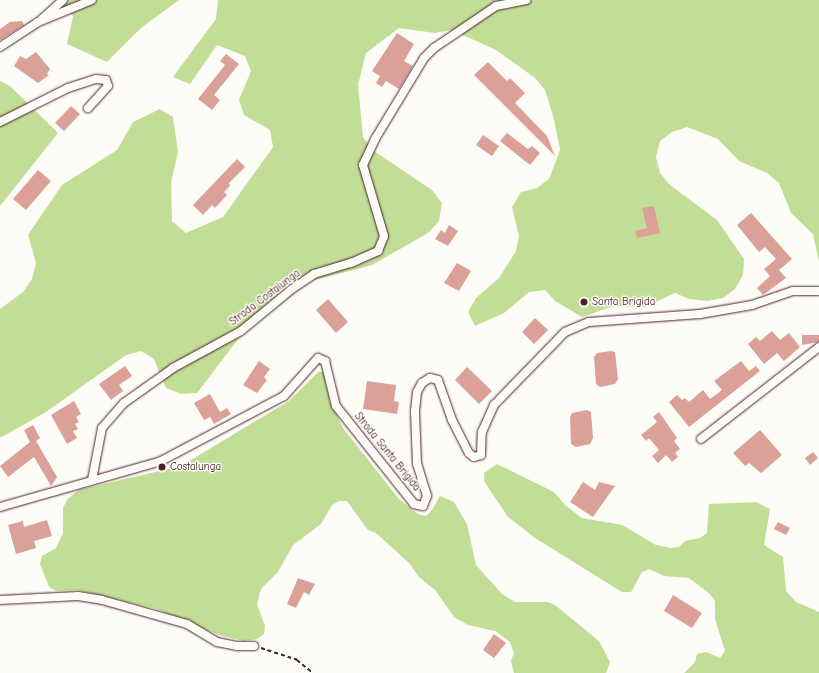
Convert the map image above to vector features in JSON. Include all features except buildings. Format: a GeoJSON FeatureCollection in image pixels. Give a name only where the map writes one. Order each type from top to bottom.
{"type":"FeatureCollection","features":[{"type":"Feature","properties":{"kind":"street"},"geometry":{"type":"LineString","coordinates":[[0,47],[38,22],[63,0]]}},
{"type":"Feature","properties":{"kind":"street"},"geometry":{"type":"LineString","coordinates":[[38,22],[92,0]]}},
{"type":"Feature","properties":{"kind":"street","name":"Strada Costalunga"},"geometry":{"type":"LineString","coordinates":[[92,480],[102,428],[124,403],[173,368],[241,331],[292,288],[314,274],[351,263],[378,251],[384,236],[363,165],[374,139],[424,58],[434,48],[496,6],[526,0]]}},
{"type":"Feature","properties":{"kind":"street"},"geometry":{"type":"LineString","coordinates":[[0,122],[68,88],[96,79],[106,80],[108,86],[88,108]]}},
{"type":"Feature","properties":{"kind":"street","name":"Strada Santa Brigida"},"geometry":{"type":"LineString","coordinates":[[0,507],[162,461],[284,396],[318,358],[325,361],[336,406],[414,504],[423,506],[428,496],[417,464],[415,411],[418,392],[422,383],[430,378],[438,380],[452,420],[469,453],[474,457],[481,455],[482,432],[494,405],[565,332],[589,322],[700,314],[752,305],[793,291],[819,291]]}},
{"type":"Feature","properties":{"kind":"street"},"geometry":{"type":"LineString","coordinates":[[701,439],[819,347]]}},
{"type":"Feature","properties":{"kind":"street"},"geometry":{"type":"LineString","coordinates":[[0,600],[78,596],[102,600],[186,624],[217,642],[237,646],[254,646]]}},
{"type":"Feature","properties":{"kind":"path"},"geometry":{"type":"LineString","coordinates":[[254,646],[290,657],[314,673]]}},
{"type":"Feature","properties":{"kind":"green space"},"geometry":{"type":"Polygon","coordinates":[[[60,0],[179,0],[141,28],[107,62],[67,44],[73,16],[60,0]]]}},
{"type":"Feature","properties":{"kind":"green space"},"geometry":{"type":"Polygon","coordinates":[[[218,0],[819,0],[819,262],[813,234],[791,213],[779,183],[767,173],[739,161],[718,139],[687,127],[672,132],[660,141],[656,157],[660,173],[670,185],[717,220],[744,259],[743,275],[735,289],[723,298],[707,301],[689,299],[675,293],[645,307],[614,306],[582,317],[555,301],[545,290],[529,292],[504,313],[475,326],[468,312],[476,298],[499,278],[516,251],[519,236],[512,207],[521,192],[537,188],[549,179],[560,150],[554,119],[545,90],[535,78],[496,50],[452,30],[435,33],[399,28],[366,53],[358,85],[363,137],[374,151],[432,190],[442,203],[439,221],[428,233],[372,265],[311,281],[246,329],[197,393],[181,394],[166,388],[154,359],[141,351],[126,355],[46,412],[0,438],[0,309],[23,292],[32,279],[36,263],[28,235],[62,185],[117,150],[133,122],[160,109],[173,117],[178,152],[171,183],[172,221],[186,233],[223,217],[273,147],[270,130],[244,115],[239,100],[251,71],[245,56],[217,45],[190,84],[173,77],[216,19],[218,0]]]}},
{"type":"Feature","properties":{"kind":"green space"},"geometry":{"type":"Polygon","coordinates":[[[0,81],[10,86],[58,133],[0,206],[0,81]]]}},
{"type":"Feature","properties":{"kind":"green space"},"geometry":{"type":"Polygon","coordinates":[[[318,372],[324,372],[330,401],[343,428],[399,499],[418,514],[426,516],[432,510],[440,496],[454,502],[467,524],[476,565],[502,594],[515,602],[547,602],[555,605],[599,641],[610,662],[606,673],[514,673],[511,661],[514,653],[510,642],[495,631],[468,625],[454,617],[435,590],[419,577],[409,563],[376,533],[368,530],[347,501],[339,501],[332,505],[321,524],[293,545],[278,572],[261,589],[257,604],[265,626],[264,634],[257,639],[244,641],[219,635],[157,609],[77,590],[56,591],[49,587],[40,564],[42,556],[56,548],[63,533],[63,508],[67,500],[78,490],[181,466],[289,401],[318,372]]]}},
{"type":"Feature","properties":{"kind":"green space"},"geometry":{"type":"Polygon","coordinates":[[[497,464],[554,492],[565,505],[582,518],[622,525],[656,545],[671,548],[679,547],[685,541],[700,538],[707,533],[709,504],[756,502],[770,509],[764,545],[783,557],[786,591],[796,602],[819,612],[819,673],[684,673],[695,662],[697,654],[706,652],[720,658],[725,651],[715,619],[715,601],[710,594],[689,578],[664,576],[649,569],[642,572],[631,592],[622,592],[535,538],[508,517],[484,481],[484,473],[497,464]]]}},
{"type":"Feature","properties":{"kind":"place","name":"Santa Brigida"},"geometry":{"type":"Point","coordinates":[584,302]}},
{"type":"Feature","properties":{"kind":"place","name":"Costalunga"},"geometry":{"type":"Point","coordinates":[162,467]}}]}
